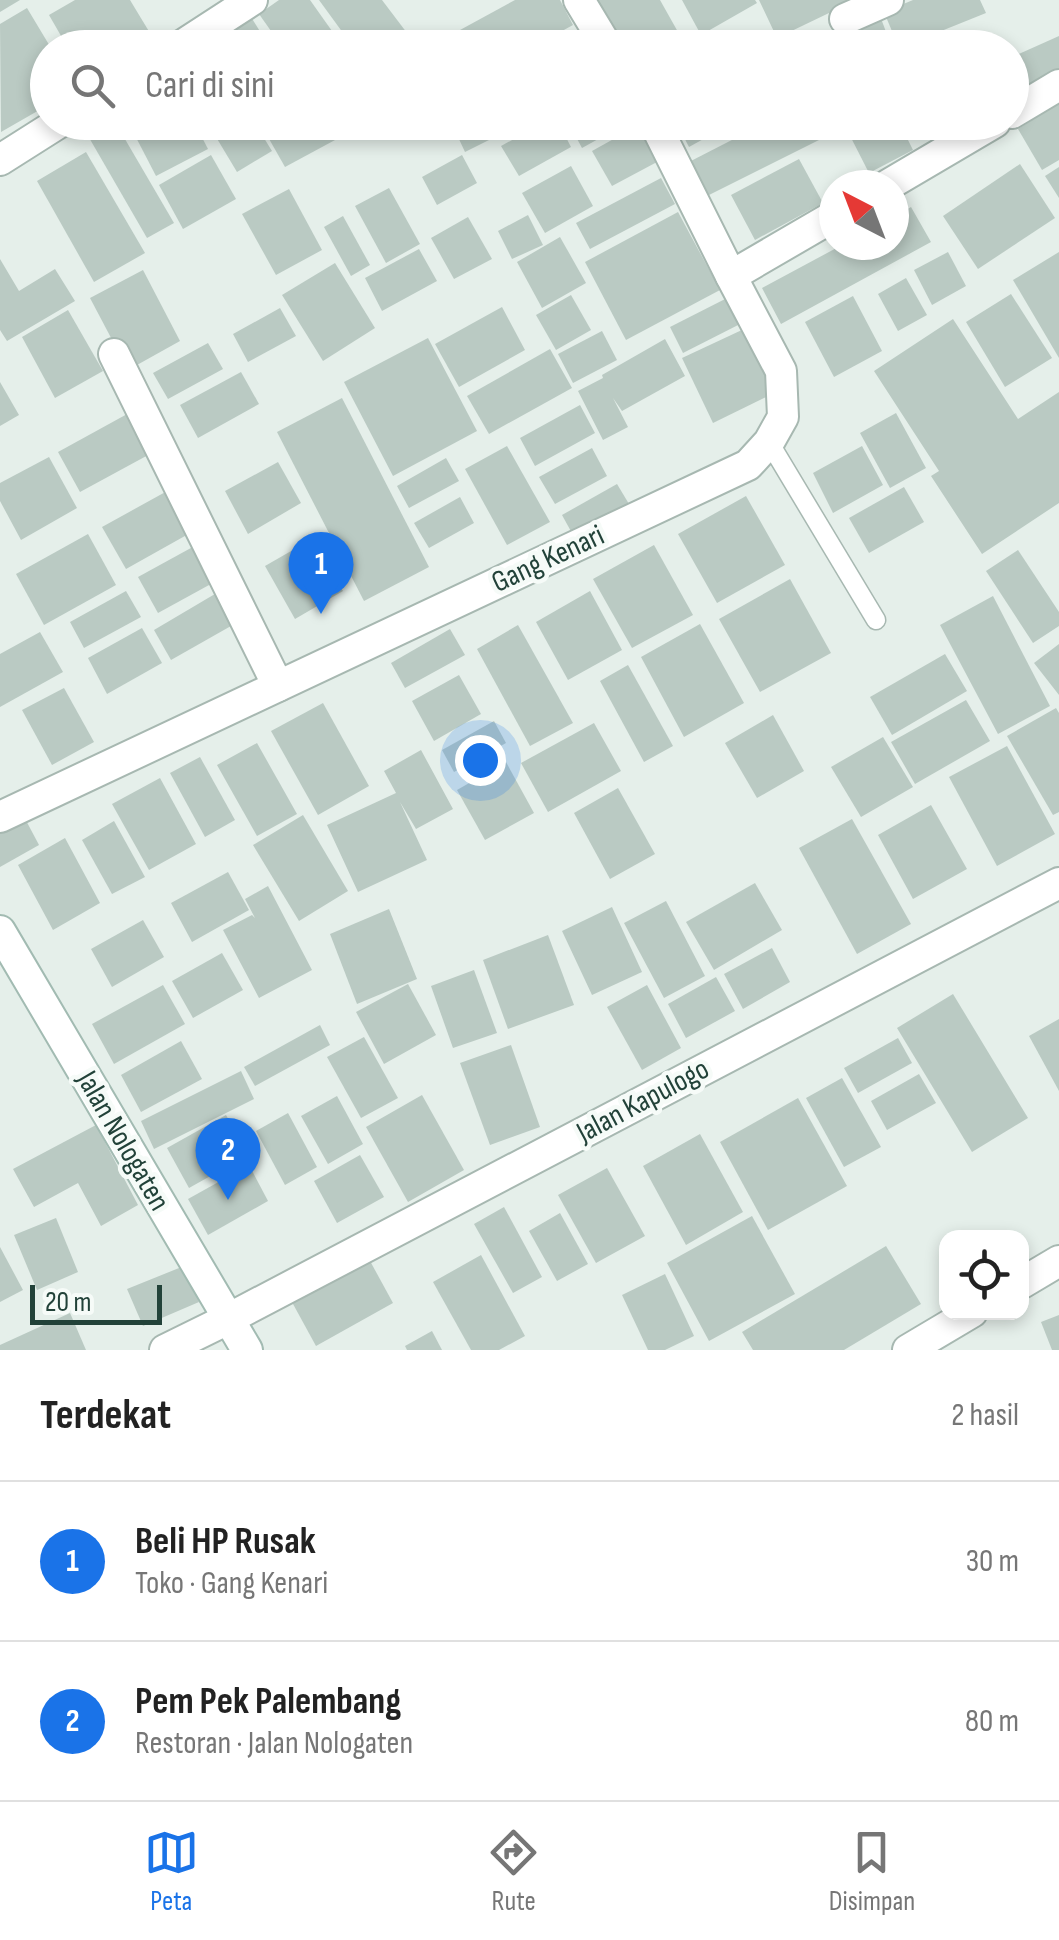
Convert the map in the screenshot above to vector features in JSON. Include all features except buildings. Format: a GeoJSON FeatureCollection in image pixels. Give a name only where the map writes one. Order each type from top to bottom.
{"type":"FeatureCollection","features":[{"type":"Feature","properties":{"kind":"street"},"geometry":{"type":"LineString","coordinates":[[206,30],[252,0]]}},
{"type":"Feature","properties":{"kind":"street"},"geometry":{"type":"LineString","coordinates":[[579,0],[597,30]]}},
{"type":"Feature","properties":{"kind":"street"},"geometry":{"type":"LineString","coordinates":[[846,19],[888,0]]}},
{"type":"Feature","properties":{"kind":"street"},"geometry":{"type":"LineString","coordinates":[[1029,103],[1059,85]]}},
{"type":"Feature","properties":{"kind":"street"},"geometry":{"type":"LineString","coordinates":[[0,160],[32,140]]}},
{"type":"Feature","properties":{"kind":"street"},"geometry":{"type":"LineString","coordinates":[[663,140],[781,371],[783,417],[769,442]]}},
{"type":"Feature","properties":{"kind":"street"},"geometry":{"type":"LineString","coordinates":[[909,173],[964,140]]}},
{"type":"Feature","properties":{"kind":"street"},"geometry":{"type":"LineString","coordinates":[[731,276],[819,225]]}},
{"type":"Feature","properties":{"kind":"street"},"geometry":{"type":"LineString","coordinates":[[114,354],[278,686]]}},
{"type":"Feature","properties":{"kind":"street","name":"Gang Kenari"},"geometry":{"type":"LineString","coordinates":[[0,816],[748,464],[769,442]]}},
{"type":"Feature","properties":{"kind":"street","name":"Jalan Kapulogo"},"geometry":{"type":"LineString","coordinates":[[165,1350],[1059,883]]}},
{"type":"Feature","properties":{"kind":"street","name":"Jalan Nologaten"},"geometry":{"type":"LineString","coordinates":[[0,931],[246,1350]]}},
{"type":"Feature","properties":{"kind":"street"},"geometry":{"type":"LineString","coordinates":[[1029,1279],[1059,1261]]}},
{"type":"Feature","properties":{"kind":"street"},"geometry":{"type":"LineString","coordinates":[[908,1350],[959,1320]]}},
{"type":"Feature","properties":{"kind":"lane"},"geometry":{"type":"LineString","coordinates":[[769,442],[876,620]]}},
{"type":"Feature","properties":{"kind":"place","name":"Beli HP Rusak"},"geometry":{"type":"Point","coordinates":[321,614]}},
{"type":"Feature","properties":{"kind":"place","name":"Pem Pek Palembang"},"geometry":{"type":"Point","coordinates":[228,1200]}}]}
